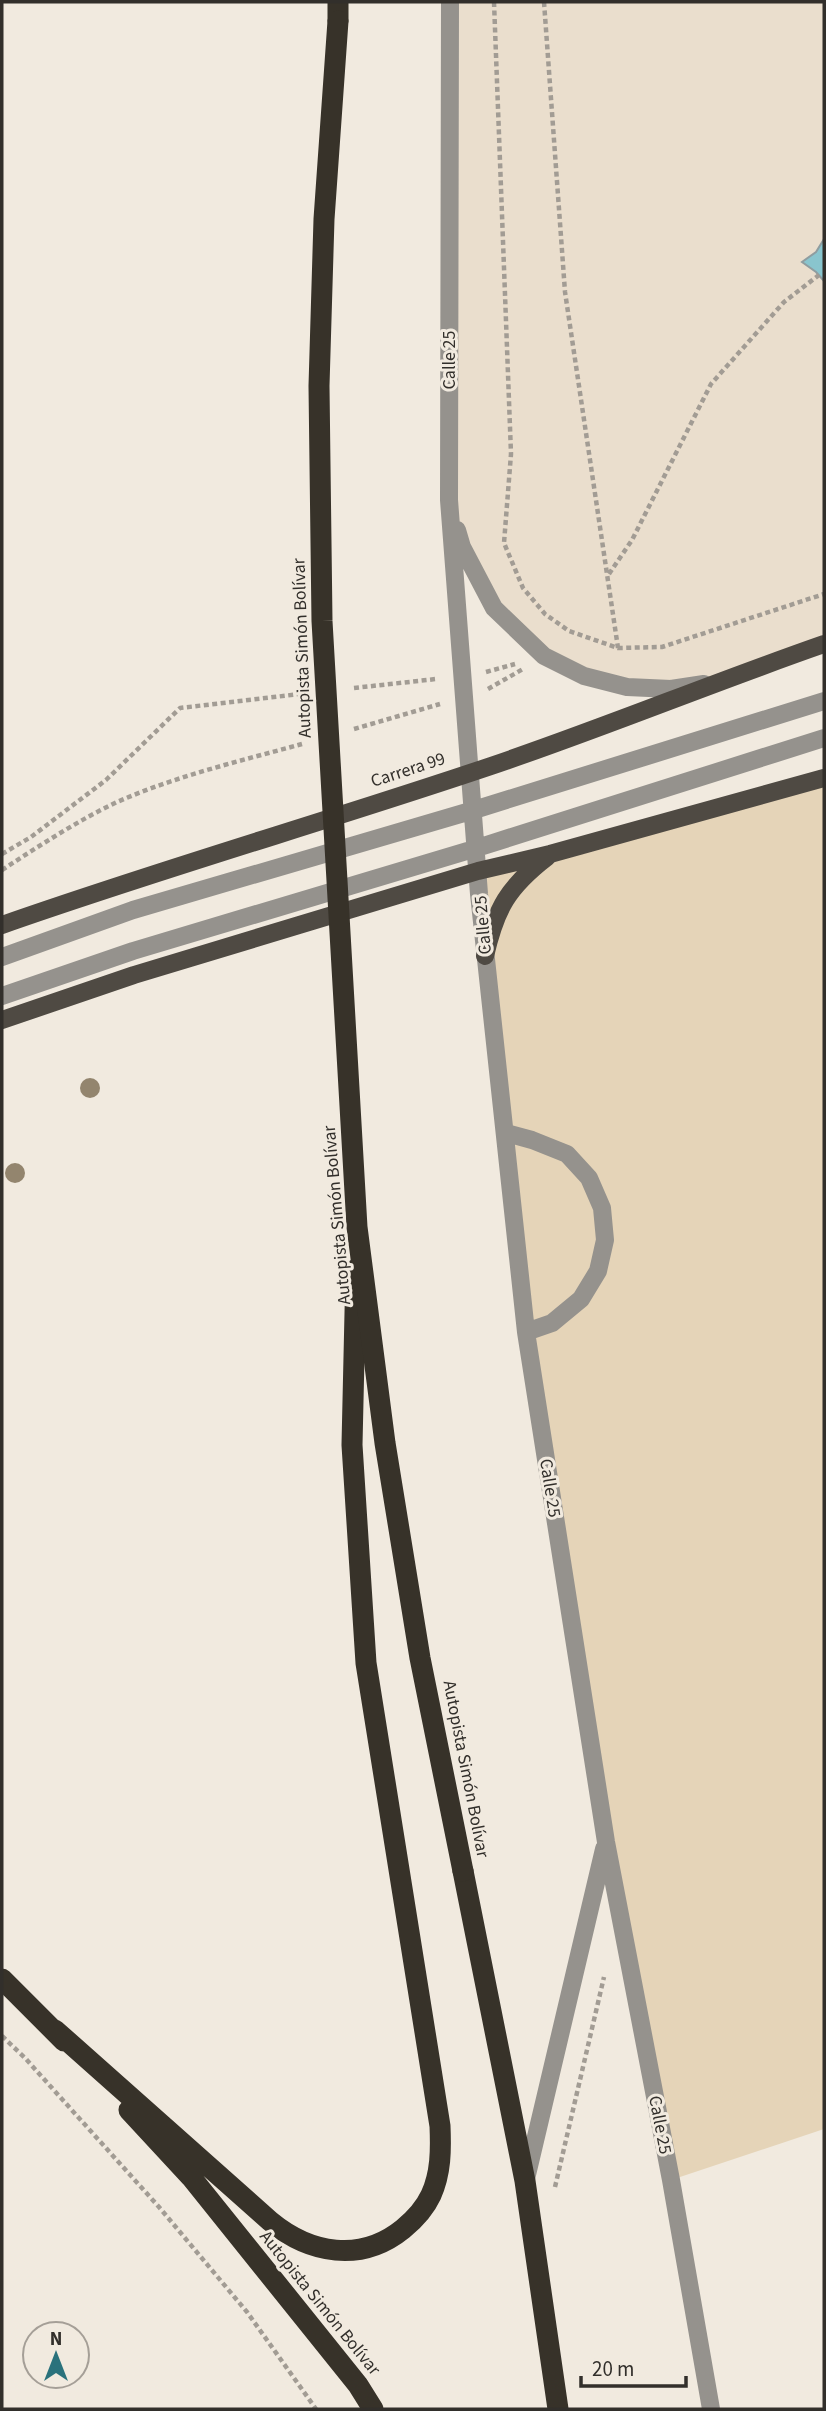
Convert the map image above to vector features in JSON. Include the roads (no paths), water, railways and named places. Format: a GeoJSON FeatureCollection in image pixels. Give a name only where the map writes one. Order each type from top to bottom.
{"type":"FeatureCollection","features":[{"type":"Feature","properties":{"kind":"highway","name":"Autopista Simón Bolívar"},"geometry":{"type":"LineString","coordinates":[[338,11],[324,219],[319,386],[322,621],[357,1227],[385,1443],[420,1658],[525,2181],[558,2409]]}},
{"type":"Feature","properties":{"kind":"highway"},"geometry":{"type":"LineString","coordinates":[[55,2030],[286,2234],[310,2246],[337,2252],[361,2249],[384,2241],[407,2226],[430,2197],[438,2176],[440,2126],[366,1663],[352,1445],[357,1227]]}},
{"type":"Feature","properties":{"kind":"highway","name":"Autopista Simón Bolívar"},"geometry":{"type":"LineString","coordinates":[[2,1979],[55,2030],[191,2177],[358,2385],[373,2409]]}},
{"type":"Feature","properties":{"kind":"main road","name":"Carrera 99"},"geometry":{"type":"LineString","coordinates":[[2,925],[132,879],[471,772],[824,644]]}},
{"type":"Feature","properties":{"kind":"main road"},"geometry":{"type":"LineString","coordinates":[[2,1020],[134,975],[478,871],[550,855],[824,778]]}},
{"type":"Feature","properties":{"kind":"main road"},"geometry":{"type":"LineString","coordinates":[[485,957],[492,925],[507,896],[526,873],[550,855]]}},
{"type":"Feature","properties":{"kind":"street","name":"Calle 25"},"geometry":{"type":"LineString","coordinates":[[450,2],[449,500],[485,957],[526,1332],[606,1842],[671,2180],[711,2409]]}},
{"type":"Feature","properties":{"kind":"street"},"geometry":{"type":"LineString","coordinates":[[449,500],[462,547],[494,608],[544,656],[584,676],[626,687],[671,689],[714,682]]}},
{"type":"Feature","properties":{"kind":"street"},"geometry":{"type":"LineString","coordinates":[[2,957],[133,910],[474,810],[824,701]]}},
{"type":"Feature","properties":{"kind":"street"},"geometry":{"type":"LineString","coordinates":[[2,996],[133,951],[477,848],[824,738]]}},
{"type":"Feature","properties":{"kind":"street"},"geometry":{"type":"LineString","coordinates":[[506,1133],[567,1154],[589,1178],[602,1208],[605,1240],[598,1271],[581,1299],[552,1323],[526,1332]]}},
{"type":"Feature","properties":{"kind":"street","name":"Calle 25"},"geometry":{"type":"LineString","coordinates":[[525,2181],[606,1842]]}}]}
